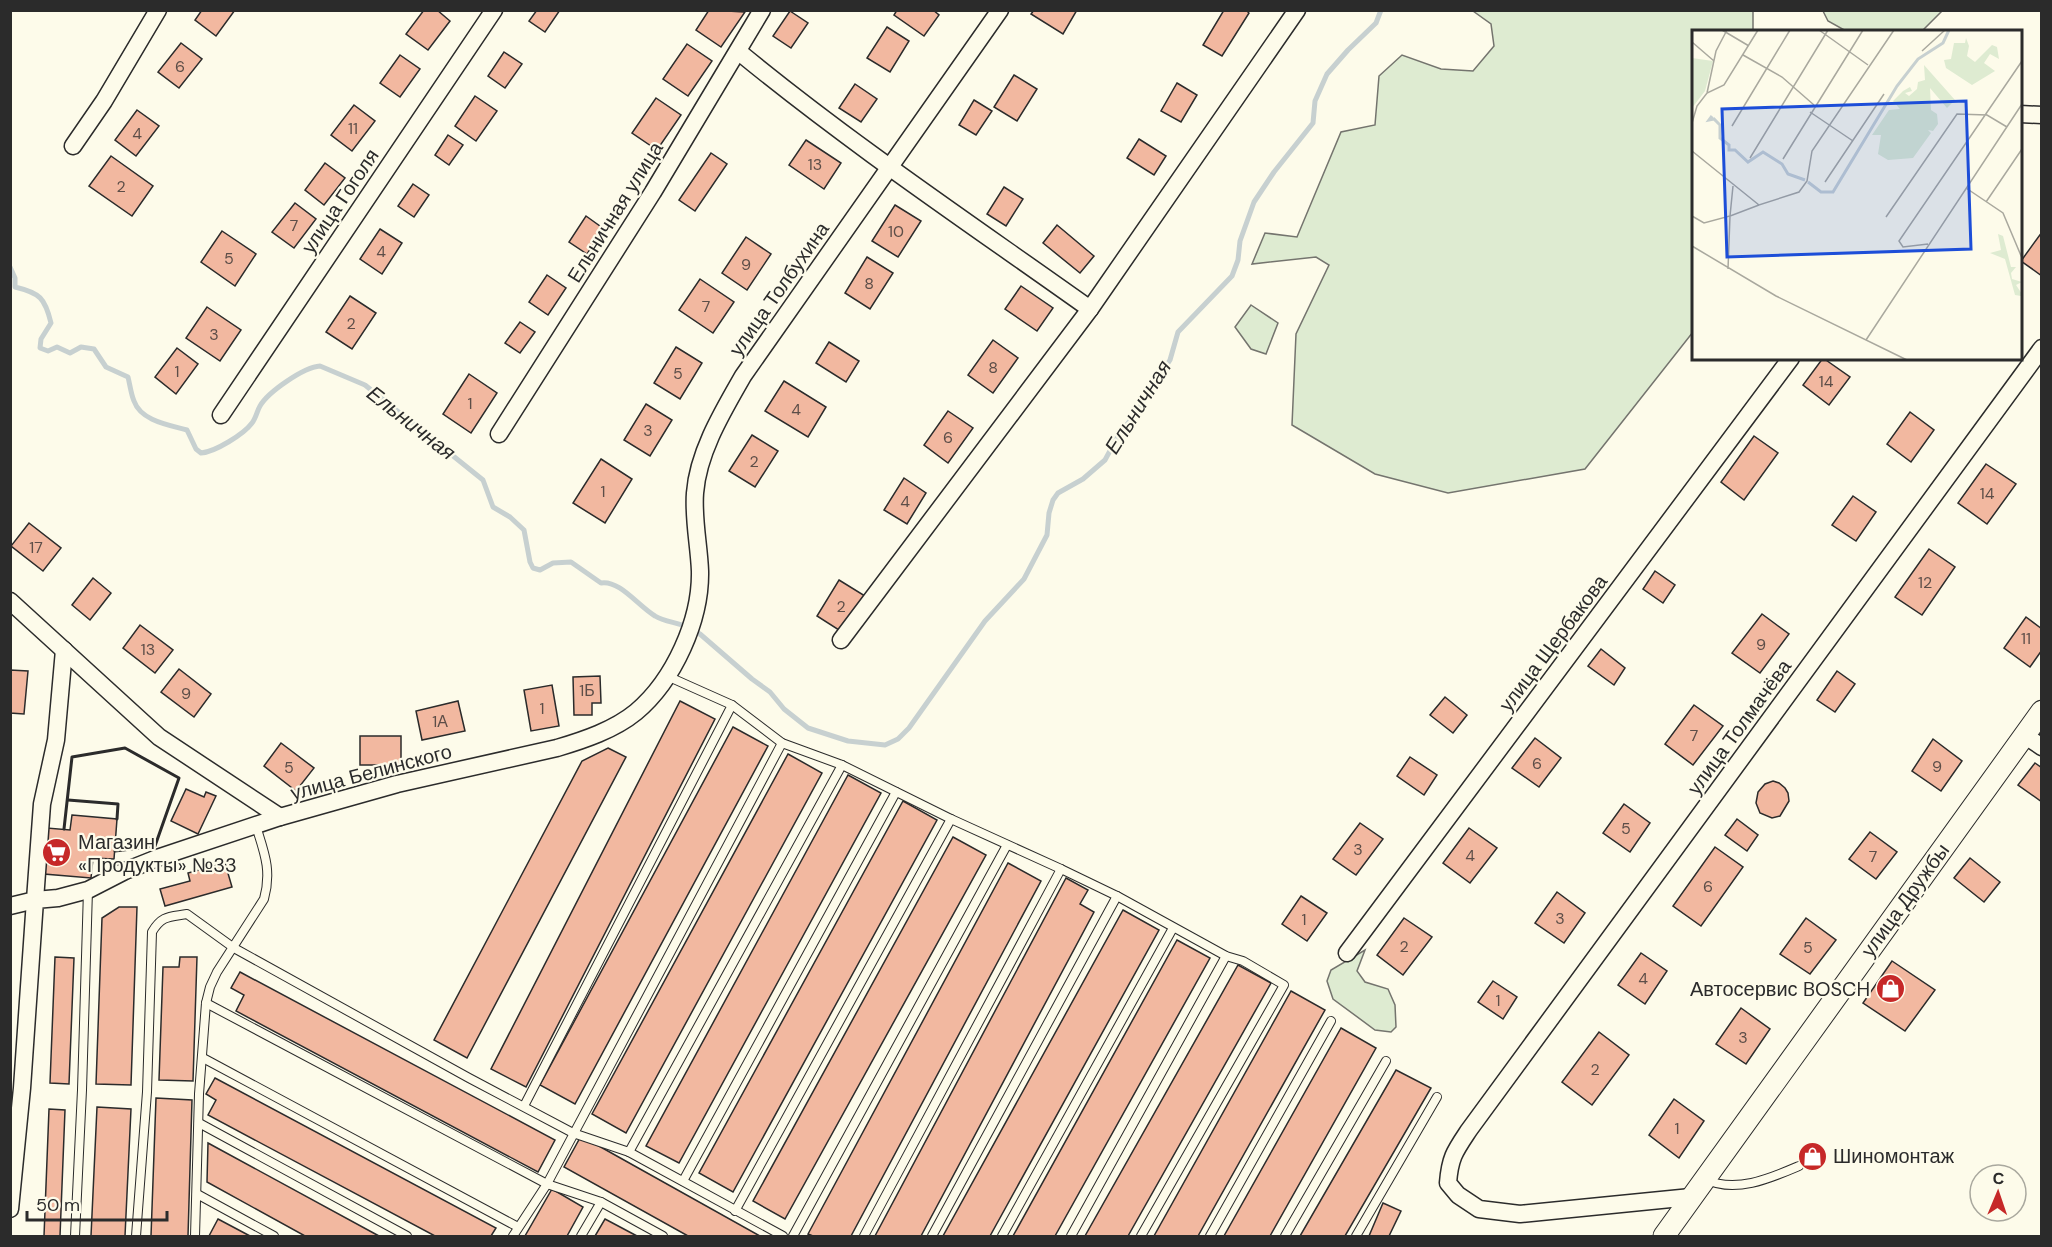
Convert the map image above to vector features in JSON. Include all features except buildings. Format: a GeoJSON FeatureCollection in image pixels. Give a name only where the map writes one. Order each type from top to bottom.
{"type":"FeatureCollection","features":[{"type":"Feature","properties":{"kind":"street"},"geometry":{"type":"LineString","coordinates":[[73,146],[104,101],[158,10]]}},
{"type":"Feature","properties":{"kind":"street","name":"улица Гоголя"},"geometry":{"type":"LineString","coordinates":[[221,415],[494,10]]}},
{"type":"Feature","properties":{"kind":"street","name":"Ельничная улица"},"geometry":{"type":"LineString","coordinates":[[499,434],[653,192],[739,52],[762,10]]}},
{"type":"Feature","properties":{"kind":"street","name":"улица Толбухина"},"geometry":{"type":"LineString","coordinates":[[691,628],[699,591],[700,571],[695,493],[699,472],[705,452],[743,376],[1000,10]]}},
{"type":"Feature","properties":{"kind":"street"},"geometry":{"type":"LineString","coordinates":[[841,640],[1090,309],[1297,10]]}},
{"type":"Feature","properties":{"kind":"street"},"geometry":{"type":"LineString","coordinates":[[739,52],[769,77],[891,167],[1090,309]]}},
{"type":"Feature","properties":{"kind":"street"},"geometry":{"type":"LineString","coordinates":[[2022,114],[2042,115]]}},
{"type":"Feature","properties":{"kind":"street","name":"улица Толмачёва"},"geometry":{"type":"LineString","coordinates":[[1691,1197],[1520,1214],[1479,1209],[1458,1195],[1448,1183],[1452,1155],[1469,1130],[2042,348]]}},
{"type":"Feature","properties":{"kind":"street","name":"улица Щербакова"},"geometry":{"type":"LineString","coordinates":[[1347,953],[1790,360]]}},
{"type":"Feature","properties":{"kind":"street","name":"улица Белинского"},"geometry":{"type":"LineString","coordinates":[[10,601],[159,737],[280,818],[397,784],[583,740],[634,713],[648,700],[679,655],[691,628]]}},
{"type":"Feature","properties":{"kind":"street"},"geometry":{"type":"LineString","coordinates":[[10,1209],[22,1088],[42,804],[56,740],[64,650]]}},
{"type":"Feature","properties":{"kind":"street","name":"улица Дружбы"},"geometry":{"type":"LineString","coordinates":[[1664,1236],[1704,1179],[2033,741],[2042,711]]}},
{"type":"Feature","properties":{"kind":"street"},"geometry":{"type":"LineString","coordinates":[[10,906],[35,900],[58,898],[88,890],[125,871],[160,857],[280,818]]}},
{"type":"Feature","properties":{"kind":"lane"},"geometry":{"type":"LineString","coordinates":[[666,675],[732,705],[782,743],[842,765],[951,819],[1060,869],[1226,956],[1244,961],[1284,985],[1141,1236]]}},
{"type":"Feature","properties":{"kind":"lane"},"geometry":{"type":"LineString","coordinates":[[524,1106],[732,705]]}},
{"type":"Feature","properties":{"kind":"lane"},"geometry":{"type":"LineString","coordinates":[[513,1236],[547,1184],[782,743]]}},
{"type":"Feature","properties":{"kind":"lane"},"geometry":{"type":"LineString","coordinates":[[629,1152],[842,765]]}},
{"type":"Feature","properties":{"kind":"lane"},"geometry":{"type":"LineString","coordinates":[[683,1181],[896,792]]}},
{"type":"Feature","properties":{"kind":"lane"},"geometry":{"type":"LineString","coordinates":[[735,1210],[951,819]]}},
{"type":"Feature","properties":{"kind":"lane"},"geometry":{"type":"LineString","coordinates":[[195,1236],[199,1094],[206,1003],[217,972],[264,898],[267,888],[268,870],[256,826]]}},
{"type":"Feature","properties":{"kind":"lane"},"geometry":{"type":"LineString","coordinates":[[793,1236],[1006,845]]}},
{"type":"Feature","properties":{"kind":"lane"},"geometry":{"type":"LineString","coordinates":[[864,1236],[1060,869]]}},
{"type":"Feature","properties":{"kind":"lane"},"geometry":{"type":"LineString","coordinates":[[75,1236],[88,890]]}},
{"type":"Feature","properties":{"kind":"lane"},"geometry":{"type":"LineString","coordinates":[[932,1236],[1117,897]]}},
{"type":"Feature","properties":{"kind":"lane"},"geometry":{"type":"LineString","coordinates":[[136,1236],[147,1092],[152,932],[158,922],[165,917],[187,914],[234,948],[469,1078],[573,1133],[629,1152],[783,1236]]}},
{"type":"Feature","properties":{"kind":"lane"},"geometry":{"type":"LineString","coordinates":[[1002,1236],[1173,928]]}},
{"type":"Feature","properties":{"kind":"lane"},"geometry":{"type":"LineString","coordinates":[[1071,1236],[1226,956]]}},
{"type":"Feature","properties":{"kind":"lane"},"geometry":{"type":"LineString","coordinates":[[206,1003],[547,1184],[601,1202],[652,1234],[663,1236]]}},
{"type":"Feature","properties":{"kind":"lane"},"geometry":{"type":"LineString","coordinates":[[1210,1236],[1331,1021]]}},
{"type":"Feature","properties":{"kind":"lane"},"geometry":{"type":"LineString","coordinates":[[203,1058],[518,1227]]}},
{"type":"Feature","properties":{"kind":"lane"},"geometry":{"type":"LineString","coordinates":[[1286,1236],[1386,1061]]}},
{"type":"Feature","properties":{"kind":"lane"},"geometry":{"type":"LineString","coordinates":[[1356,1236],[1437,1097]]}},
{"type":"Feature","properties":{"kind":"lane"},"geometry":{"type":"LineString","coordinates":[[199,1123],[407,1236]]}},
{"type":"Feature","properties":{"kind":"lane"},"geometry":{"type":"LineString","coordinates":[[1704,1179],[1731,1186],[1767,1179],[1799,1166]]}},
{"type":"Feature","properties":{"kind":"lane"},"geometry":{"type":"LineString","coordinates":[[196,1194],[274,1236]]}},
{"type":"Feature","properties":{"kind":"lane"},"geometry":{"type":"LineString","coordinates":[[581,1236],[601,1202]]}},
{"type":"Feature","properties":{"kind":"green space"},"geometry":{"type":"Polygon","coordinates":[[[1473,11],[1753,11],[1753,30],[1692,30],[1692,333],[1585,469],[1448,493],[1375,474],[1292,425],[1296,334],[1329,265],[1316,257],[1252,264],[1265,233],[1297,237],[1341,132],[1375,125],[1379,76],[1402,55],[1441,69],[1473,71],[1494,46],[1491,24],[1473,11]]]}},
{"type":"Feature","properties":{"kind":"green space"},"geometry":{"type":"Polygon","coordinates":[[[1823,11],[1942,11],[1923,30],[1844,30],[1828,21],[1823,11]]]}},
{"type":"Feature","properties":{"kind":"green space"},"geometry":{"type":"Polygon","coordinates":[[[1251,305],[1278,323],[1266,354],[1251,349],[1235,327],[1251,305]]]}},
{"type":"Feature","properties":{"kind":"green space"},"geometry":{"type":"Polygon","coordinates":[[[1365,950],[1357,971],[1365,982],[1388,989],[1395,1005],[1396,1027],[1391,1032],[1375,1030],[1333,999],[1327,981],[1331,970],[1365,950]]]}},
{"type":"Feature","properties":{"kind":"waterway","name":"Ельничная"},"geometry":{"type":"LineString","coordinates":[[700,634],[770,692],[784,709],[808,728],[848,741],[885,745],[898,739],[909,728],[985,621],[1024,579],[1047,535],[1049,513],[1058,493],[1083,479],[1105,460],[1118,436],[1170,360],[1178,332],[1232,276],[1238,260],[1240,241],[1254,202],[1274,172],[1313,123],[1315,101],[1327,74],[1376,23],[1381,10]]}},
{"type":"Feature","properties":{"kind":"waterway","name":"Ельничная"},"geometry":{"type":"LineString","coordinates":[[10,267],[15,278],[15,287],[36,294],[44,302],[51,323],[41,339],[40,348],[48,351],[57,347],[70,353],[81,347],[94,349],[106,367],[128,377],[134,401],[143,413],[156,421],[187,430],[196,449],[201,453],[221,446],[236,437],[252,423],[260,406],[270,394],[296,375],[320,366],[365,385],[483,480],[493,507],[510,517],[524,530],[533,568],[540,570],[553,563],[571,562],[601,583],[608,583],[622,589],[655,616],[682,625]]}},
{"type":"Feature","properties":{"kind":"wall"},"geometry":{"type":"LineString","coordinates":[[64,829],[72,757],[125,748],[179,778],[155,846],[115,851]]}},
{"type":"Feature","properties":{"kind":"wall"},"geometry":{"type":"LineString","coordinates":[[68,800],[118,804],[117,819]]}},
{"type":"Feature","properties":{"kind":"place","name":"Магазин «Продукты» №33"},"geometry":{"type":"Point","coordinates":[57,853]}},
{"type":"Feature","properties":{"kind":"place","name":"Автосервис BOSCH"},"geometry":{"type":"Point","coordinates":[1891,989]}},
{"type":"Feature","properties":{"kind":"place","name":"Шиномонтаж"},"geometry":{"type":"Point","coordinates":[1812,1156]}}]}
